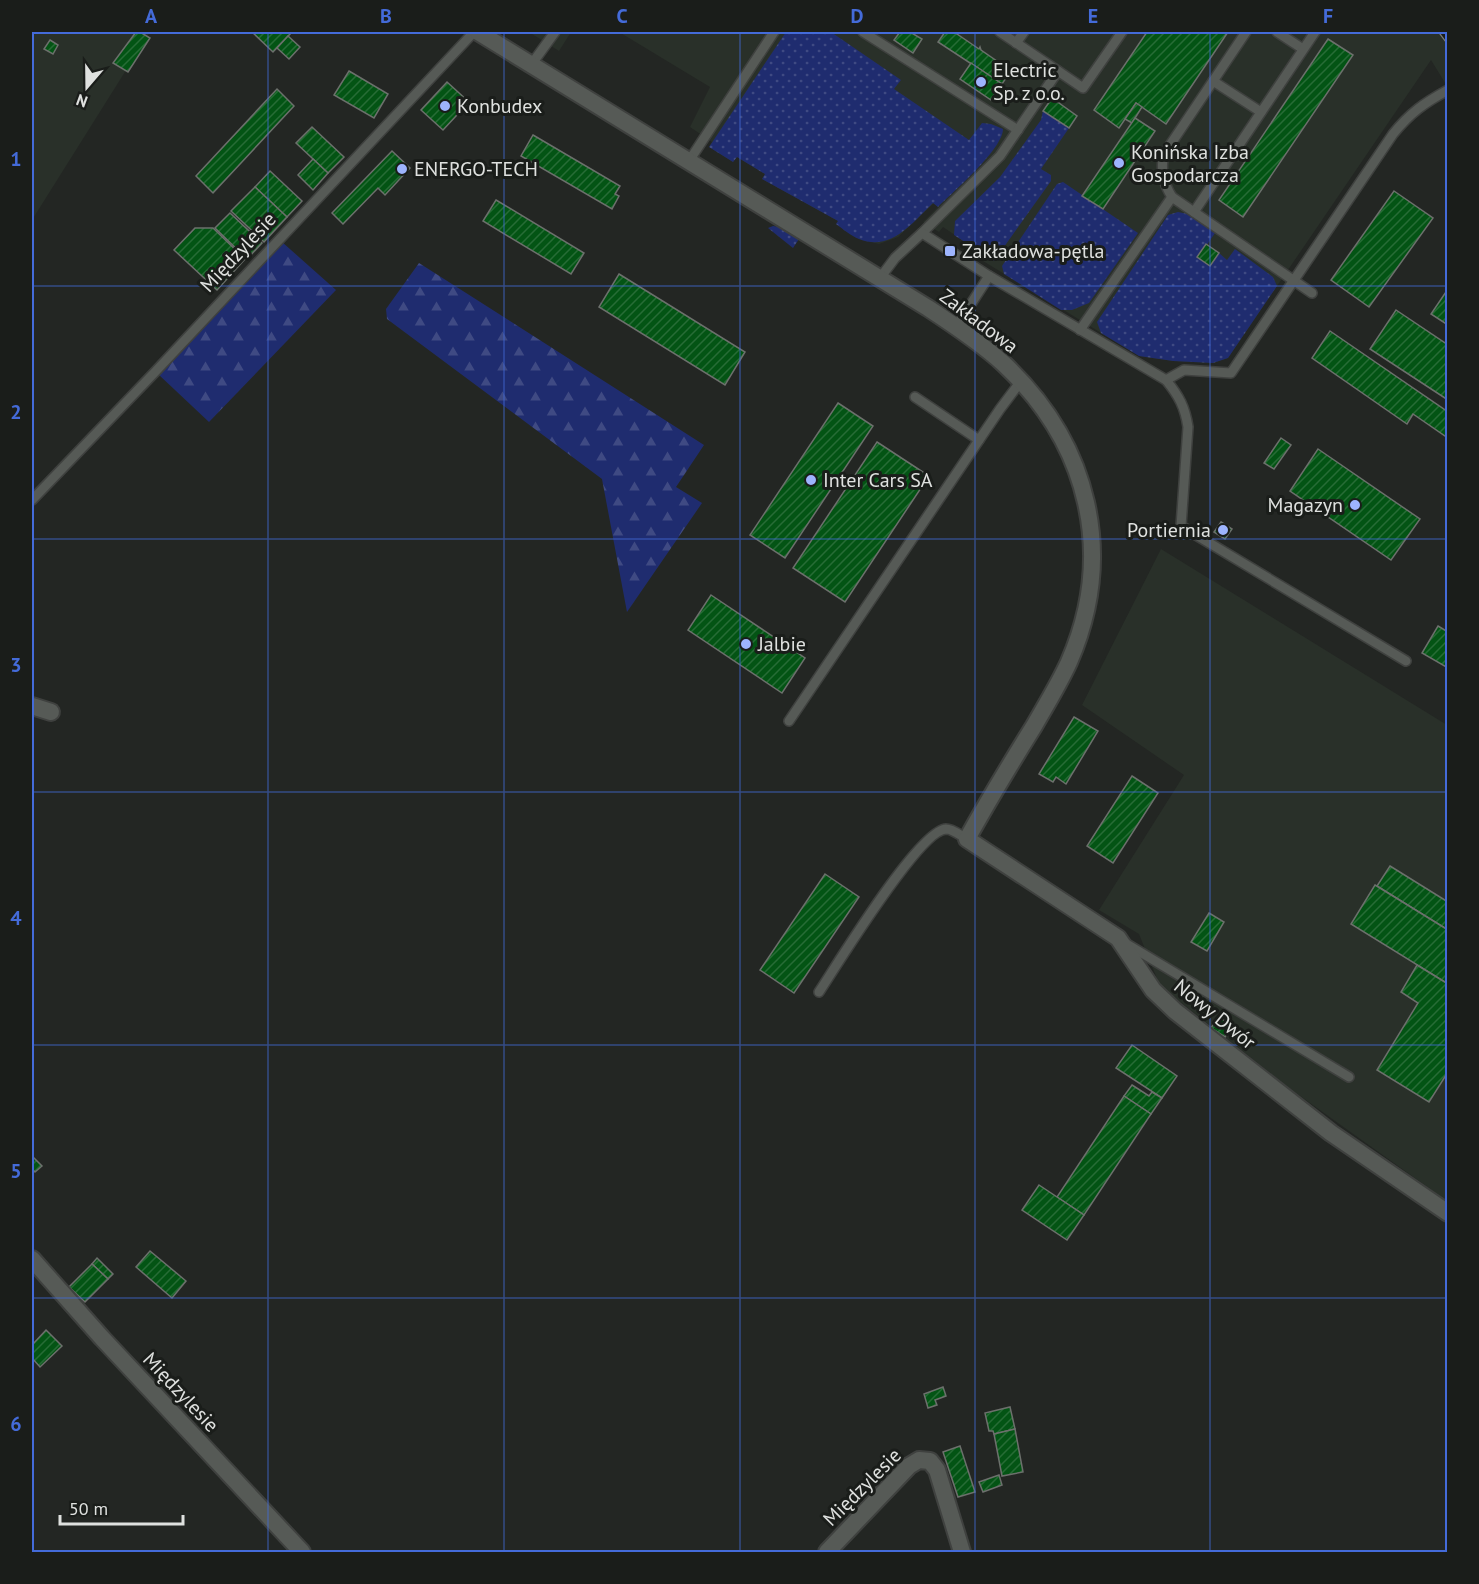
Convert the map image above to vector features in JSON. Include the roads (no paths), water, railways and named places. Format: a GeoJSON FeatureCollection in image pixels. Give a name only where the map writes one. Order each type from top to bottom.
{"type":"FeatureCollection","features":[{"type":"Feature","properties":{"kind":"street","name":"Zakładowa"},"geometry":{"type":"LineString","coordinates":[[476,32],[880,278],[956,327],[992,354],[1021,381],[1065,442],[1077,469],[1091,526],[1090,586],[1080,633],[1063,675],[967,839]]}},
{"type":"Feature","properties":{"kind":"street"},"geometry":{"type":"LineString","coordinates":[[32,706],[51,712]]}},
{"type":"Feature","properties":{"kind":"street","name":"Nowy Dwór"},"geometry":{"type":"LineString","coordinates":[[967,839],[1118,938],[1153,990],[1175,1011],[1331,1133],[1448,1213]]}},
{"type":"Feature","properties":{"kind":"street","name":"Międzylesie"},"geometry":{"type":"LineString","coordinates":[[32,1259],[140,1380],[302,1552]]}},
{"type":"Feature","properties":{"kind":"street","name":"Międzylesie"},"geometry":{"type":"LineString","coordinates":[[827,1552],[909,1466],[919,1460],[930,1461],[937,1470],[962,1552]]}},
{"type":"Feature","properties":{"kind":"lane","name":"Międzylesie"},"geometry":{"type":"LineString","coordinates":[[32,500],[476,32]]}},
{"type":"Feature","properties":{"kind":"lane"},"geometry":{"type":"LineString","coordinates":[[531,64],[555,32]]}},
{"type":"Feature","properties":{"kind":"lane"},"geometry":{"type":"LineString","coordinates":[[689,161],[774,32]]}},
{"type":"Feature","properties":{"kind":"lane"},"geometry":{"type":"LineString","coordinates":[[863,32],[1017,130]]}},
{"type":"Feature","properties":{"kind":"lane"},"geometry":{"type":"LineString","coordinates":[[1000,32],[1083,88],[1122,32]]}},
{"type":"Feature","properties":{"kind":"lane"},"geometry":{"type":"LineString","coordinates":[[1016,43],[1024,32]]}},
{"type":"Feature","properties":{"kind":"lane"},"geometry":{"type":"LineString","coordinates":[[1246,32],[1164,154],[1162,163],[1164,181],[1172,197],[1312,293]]}},
{"type":"Feature","properties":{"kind":"lane"},"geometry":{"type":"LineString","coordinates":[[1277,32],[1303,49]]}},
{"type":"Feature","properties":{"kind":"lane"},"geometry":{"type":"LineString","coordinates":[[1194,212],[1315,32]]}},
{"type":"Feature","properties":{"kind":"lane"},"geometry":{"type":"LineString","coordinates":[[880,278],[895,258],[1000,156],[1058,71]]}},
{"type":"Feature","properties":{"kind":"lane"},"geometry":{"type":"LineString","coordinates":[[1213,81],[1261,112]]}},
{"type":"Feature","properties":{"kind":"lane"},"geometry":{"type":"LineString","coordinates":[[1166,380],[1184,370],[1231,373],[1399,127],[1422,104],[1448,90]]}},
{"type":"Feature","properties":{"kind":"lane"},"geometry":{"type":"LineString","coordinates":[[1080,330],[1172,197]]}},
{"type":"Feature","properties":{"kind":"lane"},"geometry":{"type":"LineString","coordinates":[[922,234],[1166,380],[1181,399],[1188,427],[1181,526],[1406,661]]}},
{"type":"Feature","properties":{"kind":"lane"},"geometry":{"type":"LineString","coordinates":[[956,327],[989,276]]}},
{"type":"Feature","properties":{"kind":"lane"},"geometry":{"type":"LineString","coordinates":[[789,722],[1021,381]]}},
{"type":"Feature","properties":{"kind":"lane"},"geometry":{"type":"LineString","coordinates":[[915,397],[979,440]]}},
{"type":"Feature","properties":{"kind":"lane"},"geometry":{"type":"LineString","coordinates":[[819,992],[900,871],[924,843],[944,829],[949,829],[967,839]]}},
{"type":"Feature","properties":{"kind":"lane"},"geometry":{"type":"LineString","coordinates":[[1118,938],[1349,1077]]}},
{"type":"Feature","properties":{"kind":"railway"},"geometry":{"type":"LineString","coordinates":[[1442,32],[1448,40]]}},
{"type":"Feature","properties":{"kind":"place","name":"Electric Sp. z o.o."},"geometry":{"type":"Point","coordinates":[981,82]}},
{"type":"Feature","properties":{"kind":"place","name":"Konbudex"},"geometry":{"type":"Point","coordinates":[445,106]}},
{"type":"Feature","properties":{"kind":"place","name":"Konińska Izba Gospodarcza"},"geometry":{"type":"Point","coordinates":[1119,163]}},
{"type":"Feature","properties":{"kind":"place","name":"ENERGO-TECH"},"geometry":{"type":"Point","coordinates":[402,169]}},
{"type":"Feature","properties":{"kind":"place","name":"Zakładowa-pętla"},"geometry":{"type":"Point","coordinates":[950,251]}},
{"type":"Feature","properties":{"kind":"place","name":"Inter Cars SA"},"geometry":{"type":"Point","coordinates":[811,480]}},
{"type":"Feature","properties":{"kind":"place","name":"Magazyn"},"geometry":{"type":"Point","coordinates":[1355,505]}},
{"type":"Feature","properties":{"kind":"place","name":"Portiernia"},"geometry":{"type":"Point","coordinates":[1223,530]}},
{"type":"Feature","properties":{"kind":"place","name":"Jalbie"},"geometry":{"type":"Point","coordinates":[746,644]}}]}
